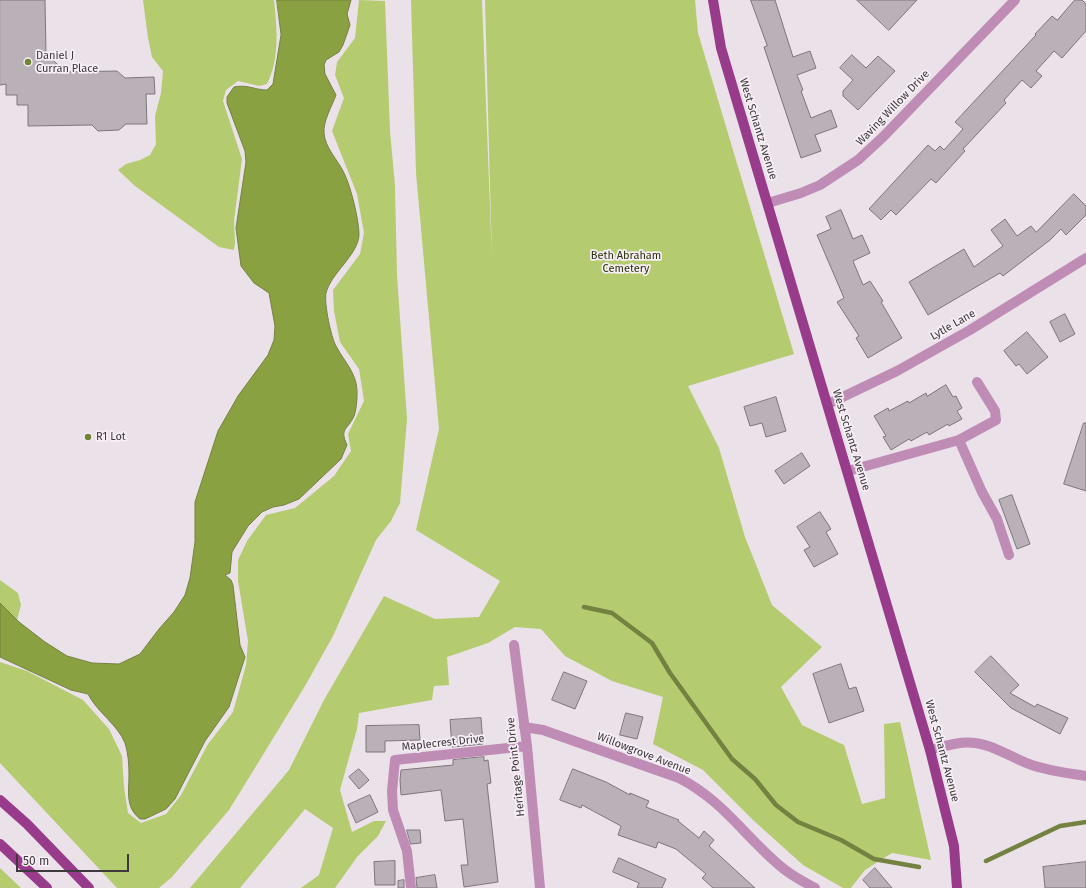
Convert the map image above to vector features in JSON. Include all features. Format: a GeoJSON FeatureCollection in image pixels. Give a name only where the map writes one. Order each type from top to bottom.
{"type":"FeatureCollection","features":[{"type":"Feature","properties":{"kind":"main road","name":"West Schantz Avenue"},"geometry":{"type":"LineString","coordinates":[[713,0],[721,48],[930,750],[954,846],[957,888]]}},
{"type":"Feature","properties":{"kind":"main road"},"geometry":{"type":"LineString","coordinates":[[0,800],[27,824],[89,888]]}},
{"type":"Feature","properties":{"kind":"main road"},"geometry":{"type":"LineString","coordinates":[[0,844],[47,888]]}},
{"type":"Feature","properties":{"kind":"street","name":"Waving Willow Drive"},"geometry":{"type":"LineString","coordinates":[[768,204],[801,193],[820,184],[858,160],[883,137],[1015,0]]}},
{"type":"Feature","properties":{"kind":"street","name":"Lytle Lane"},"geometry":{"type":"LineString","coordinates":[[828,404],[897,371],[963,334],[1086,258]]}},
{"type":"Feature","properties":{"kind":"street"},"geometry":{"type":"LineString","coordinates":[[848,471],[959,440],[996,420],[995,411],[977,382]]}},
{"type":"Feature","properties":{"kind":"street"},"geometry":{"type":"LineString","coordinates":[[959,440],[982,492],[997,519],[1009,555]]}},
{"type":"Feature","properties":{"kind":"street","name":"Heritage Point Drive"},"geometry":{"type":"LineString","coordinates":[[514,645],[527,746],[540,888]]}},
{"type":"Feature","properties":{"kind":"street","name":"Willowgrove Avenue"},"geometry":{"type":"LineString","coordinates":[[524,727],[543,730],[672,776],[694,786],[709,796],[779,866],[794,877],[815,888]]}},
{"type":"Feature","properties":{"kind":"street"},"geometry":{"type":"LineString","coordinates":[[930,750],[960,742],[977,743],[989,746],[1054,772],[1086,776]]}},
{"type":"Feature","properties":{"kind":"street","name":"Maplecrest Drive"},"geometry":{"type":"LineString","coordinates":[[411,888],[407,852],[393,810],[392,791],[395,760],[527,746]]}},
{"type":"Feature","properties":{"kind":"green space"},"geometry":{"type":"Polygon","coordinates":[[[143,0],[274,0],[277,32],[276,54],[267,84],[259,86],[238,81],[226,90],[223,101],[242,159],[234,221],[234,250],[219,247],[135,186],[118,170],[126,164],[150,155],[156,144],[155,116],[161,93],[163,71],[152,57],[143,0]]]}},
{"type":"Feature","properties":{"kind":"green space"},"geometry":{"type":"Polygon","coordinates":[[[359,0],[385,1],[390,131],[395,186],[397,275],[407,419],[400,503],[391,521],[376,540],[333,636],[305,686],[229,810],[172,877],[159,888],[117,888],[0,763],[0,662],[27,671],[83,700],[109,729],[122,756],[124,787],[128,813],[141,823],[166,814],[181,795],[208,744],[233,712],[246,665],[248,641],[238,581],[238,560],[247,541],[266,515],[295,508],[334,476],[351,451],[348,434],[364,401],[359,369],[340,342],[334,311],[333,290],[360,254],[364,233],[357,194],[332,131],[344,98],[335,75],[337,62],[355,38],[359,0]]]}},
{"type":"Feature","properties":{"kind":"green space","name":"Beth Abraham Cemetery"},"geometry":{"type":"Polygon","coordinates":[[[411,0],[482,0],[492,260],[485,0],[695,0],[698,33],[794,354],[688,386],[719,448],[745,537],[772,605],[822,647],[781,687],[802,725],[844,745],[862,804],[885,798],[884,724],[900,722],[931,860],[892,853],[865,870],[851,888],[843,888],[803,865],[753,820],[703,770],[653,744],[663,697],[612,681],[565,656],[541,629],[515,627],[488,643],[447,657],[449,685],[434,686],[432,700],[359,713],[357,729],[340,790],[352,832],[374,821],[386,821],[378,836],[357,857],[335,888],[301,888],[319,875],[333,828],[305,809],[240,888],[190,888],[289,770],[324,700],[384,596],[435,619],[479,617],[500,581],[416,530],[439,429],[416,173],[411,0]]]}},
{"type":"Feature","properties":{"kind":"green space"},"geometry":{"type":"Polygon","coordinates":[[[0,580],[18,593],[21,605],[17,620],[0,603],[0,580]]]}},
{"type":"Feature","properties":{"kind":"green space"},"geometry":{"type":"Polygon","coordinates":[[[0,868],[21,888],[0,888],[0,868]]]}},
{"type":"Feature","properties":{"kind":"shaded area"},"geometry":{"type":"Polygon","coordinates":[[[277,0],[351,0],[347,14],[350,25],[343,45],[339,52],[326,60],[324,65],[325,74],[336,95],[326,119],[324,133],[332,154],[347,179],[356,212],[359,235],[358,242],[354,250],[333,278],[329,286],[326,293],[326,305],[328,320],[334,342],[350,369],[355,381],[357,388],[356,409],[352,421],[344,432],[347,445],[341,459],[299,499],[262,512],[248,526],[232,552],[230,573],[225,575],[231,580],[233,585],[240,645],[245,657],[229,707],[205,741],[175,799],[166,809],[145,819],[140,819],[135,814],[130,804],[128,758],[122,736],[92,701],[88,694],[71,690],[0,657],[0,603],[19,622],[45,642],[67,656],[92,663],[119,664],[140,654],[174,612],[185,595],[190,578],[195,542],[195,502],[218,431],[238,396],[268,355],[274,340],[275,326],[269,293],[254,283],[241,266],[236,228],[246,162],[245,151],[227,103],[227,97],[234,87],[243,86],[267,90],[273,84],[281,35],[277,0]]]}},
{"type":"Feature","properties":{"kind":"building","name":"Daniel J Curran Place"},"geometry":{"type":"Polygon","coordinates":[[[0,0],[45,0],[46,54],[66,72],[117,71],[125,78],[154,77],[155,94],[146,94],[147,124],[126,124],[119,130],[98,131],[92,125],[28,126],[28,105],[17,105],[17,95],[6,95],[6,84],[0,85],[0,0]]]}},
{"type":"Feature","properties":{"kind":"building"},"geometry":{"type":"Polygon","coordinates":[[[751,0],[775,0],[793,57],[810,51],[816,68],[797,75],[803,90],[801,91],[811,118],[831,110],[837,127],[815,135],[821,151],[801,158],[764,47],[767,46],[751,0]]]}},
{"type":"Feature","properties":{"kind":"building"},"geometry":{"type":"Polygon","coordinates":[[[857,0],[917,0],[889,30],[857,0]]]}},
{"type":"Feature","properties":{"kind":"building"},"geometry":{"type":"Polygon","coordinates":[[[1075,0],[1082,0],[1086,4],[1086,31],[1062,58],[1054,51],[1036,71],[1042,76],[1031,88],[1022,80],[1004,100],[1006,103],[963,149],[965,151],[936,183],[931,179],[896,215],[891,210],[881,220],[869,209],[928,145],[935,151],[940,146],[944,150],[963,129],[955,122],[1052,16],[1057,20],[1075,0]]]}},
{"type":"Feature","properties":{"kind":"building"},"geometry":{"type":"Polygon","coordinates":[[[852,55],[866,68],[878,56],[895,71],[858,110],[843,96],[843,91],[853,80],[840,68],[852,55]]]}},
{"type":"Feature","properties":{"kind":"building"},"geometry":{"type":"Polygon","coordinates":[[[1074,194],[1086,206],[1086,215],[1066,235],[1061,229],[1050,240],[1003,276],[1000,273],[928,315],[909,282],[964,249],[974,267],[1003,246],[991,230],[1005,219],[1017,236],[1031,226],[1036,232],[1074,194]]]}},
{"type":"Feature","properties":{"kind":"building"},"geometry":{"type":"Polygon","coordinates":[[[841,210],[853,239],[862,235],[870,253],[853,261],[863,285],[870,281],[883,301],[881,302],[902,338],[868,358],[856,338],[859,336],[837,302],[844,298],[817,235],[831,229],[826,217],[841,210]]]}},
{"type":"Feature","properties":{"kind":"building"},"geometry":{"type":"Polygon","coordinates":[[[1065,314],[1075,334],[1060,342],[1050,322],[1065,314]]]}},
{"type":"Feature","properties":{"kind":"building"},"geometry":{"type":"Polygon","coordinates":[[[1027,332],[1048,357],[1027,374],[1019,364],[1016,366],[1004,351],[1027,332]]]}},
{"type":"Feature","properties":{"kind":"building"},"geometry":{"type":"Polygon","coordinates":[[[946,385],[953,397],[956,396],[962,408],[957,411],[962,419],[949,426],[948,424],[929,435],[927,432],[911,441],[909,439],[891,450],[883,437],[886,436],[874,416],[888,408],[889,411],[908,401],[909,403],[926,393],[927,396],[946,385]]]}},
{"type":"Feature","properties":{"kind":"building"},"geometry":{"type":"Polygon","coordinates":[[[776,397],[786,431],[766,437],[762,423],[750,426],[744,407],[776,397]]]}},
{"type":"Feature","properties":{"kind":"building"},"geometry":{"type":"Polygon","coordinates":[[[1084,423],[1086,423],[1086,491],[1064,484],[1084,423]]]}},
{"type":"Feature","properties":{"kind":"building"},"geometry":{"type":"Polygon","coordinates":[[[802,453],[810,466],[784,484],[775,471],[802,453]]]}},
{"type":"Feature","properties":{"kind":"building"},"geometry":{"type":"Polygon","coordinates":[[[1012,495],[1030,544],[1017,549],[999,500],[1012,495]]]}},
{"type":"Feature","properties":{"kind":"building"},"geometry":{"type":"Polygon","coordinates":[[[820,512],[831,529],[826,532],[838,554],[814,567],[804,550],[810,547],[797,527],[820,512]]]}},
{"type":"Feature","properties":{"kind":"building"},"geometry":{"type":"Polygon","coordinates":[[[991,656],[1019,685],[1010,693],[1035,707],[1037,704],[1068,718],[1060,734],[1011,708],[975,672],[991,656]]]}},
{"type":"Feature","properties":{"kind":"building"},"geometry":{"type":"Polygon","coordinates":[[[841,664],[849,689],[856,687],[864,711],[829,723],[813,674],[841,664]]]}},
{"type":"Feature","properties":{"kind":"building"},"geometry":{"type":"Polygon","coordinates":[[[564,672],[587,681],[575,709],[552,700],[564,672]]]}},
{"type":"Feature","properties":{"kind":"building"},"geometry":{"type":"Polygon","coordinates":[[[626,713],[643,717],[637,739],[620,735],[626,713]]]}},
{"type":"Feature","properties":{"kind":"building"},"geometry":{"type":"Polygon","coordinates":[[[481,718],[483,744],[452,747],[450,720],[481,718]]]}},
{"type":"Feature","properties":{"kind":"building"},"geometry":{"type":"Polygon","coordinates":[[[419,725],[420,740],[385,741],[385,752],[366,752],[366,726],[419,725]]]}},
{"type":"Feature","properties":{"kind":"building"},"geometry":{"type":"Polygon","coordinates":[[[484,757],[484,761],[488,760],[491,783],[487,784],[498,882],[464,887],[461,865],[468,865],[463,819],[445,821],[441,790],[401,795],[401,770],[453,765],[453,760],[484,757]]]}},
{"type":"Feature","properties":{"kind":"building"},"geometry":{"type":"Polygon","coordinates":[[[359,769],[369,780],[359,789],[349,777],[359,769]]]}},
{"type":"Feature","properties":{"kind":"building"},"geometry":{"type":"Polygon","coordinates":[[[573,769],[606,782],[630,795],[630,793],[649,801],[646,807],[679,820],[678,821],[699,838],[704,831],[714,840],[709,846],[755,888],[713,888],[702,878],[706,874],[676,849],[658,842],[656,848],[618,835],[621,826],[582,805],[581,808],[560,800],[573,769]]]}},
{"type":"Feature","properties":{"kind":"building"},"geometry":{"type":"Polygon","coordinates":[[[370,795],[378,812],[356,823],[348,805],[370,795]]]}},
{"type":"Feature","properties":{"kind":"building"},"geometry":{"type":"Polygon","coordinates":[[[407,830],[420,830],[421,843],[411,844],[407,830]]]}},
{"type":"Feature","properties":{"kind":"building"},"geometry":{"type":"Polygon","coordinates":[[[619,858],[666,879],[662,888],[637,888],[639,883],[613,872],[619,858]]]}},
{"type":"Feature","properties":{"kind":"building"},"geometry":{"type":"Polygon","coordinates":[[[395,861],[395,885],[375,885],[374,862],[395,861]]]}},
{"type":"Feature","properties":{"kind":"building"},"geometry":{"type":"Polygon","coordinates":[[[1086,862],[1086,888],[1045,888],[1043,867],[1086,862]]]}},
{"type":"Feature","properties":{"kind":"building"},"geometry":{"type":"Polygon","coordinates":[[[875,868],[892,888],[870,888],[863,880],[875,868]]]}},
{"type":"Feature","properties":{"kind":"building"},"geometry":{"type":"Polygon","coordinates":[[[435,875],[437,888],[417,888],[416,878],[435,875]]]}},
{"type":"Feature","properties":{"kind":"building"},"geometry":{"type":"Polygon","coordinates":[[[404,880],[404,888],[398,888],[398,881],[404,880]]]}},
{"type":"Feature","properties":{"kind":"waterway"},"geometry":{"type":"LineString","coordinates":[[584,607],[612,613],[652,643],[670,673],[732,759],[755,779],[776,805],[798,822],[841,840],[874,859],[919,867]]}},
{"type":"Feature","properties":{"kind":"waterway"},"geometry":{"type":"LineString","coordinates":[[986,861],[1060,826],[1086,822]]}},
{"type":"Feature","properties":{"kind":"place","name":"Daniel J Curran Place"},"geometry":{"type":"Point","coordinates":[28,62]}},
{"type":"Feature","properties":{"kind":"place","name":"R1 Lot"},"geometry":{"type":"Point","coordinates":[88,437]}}]}
